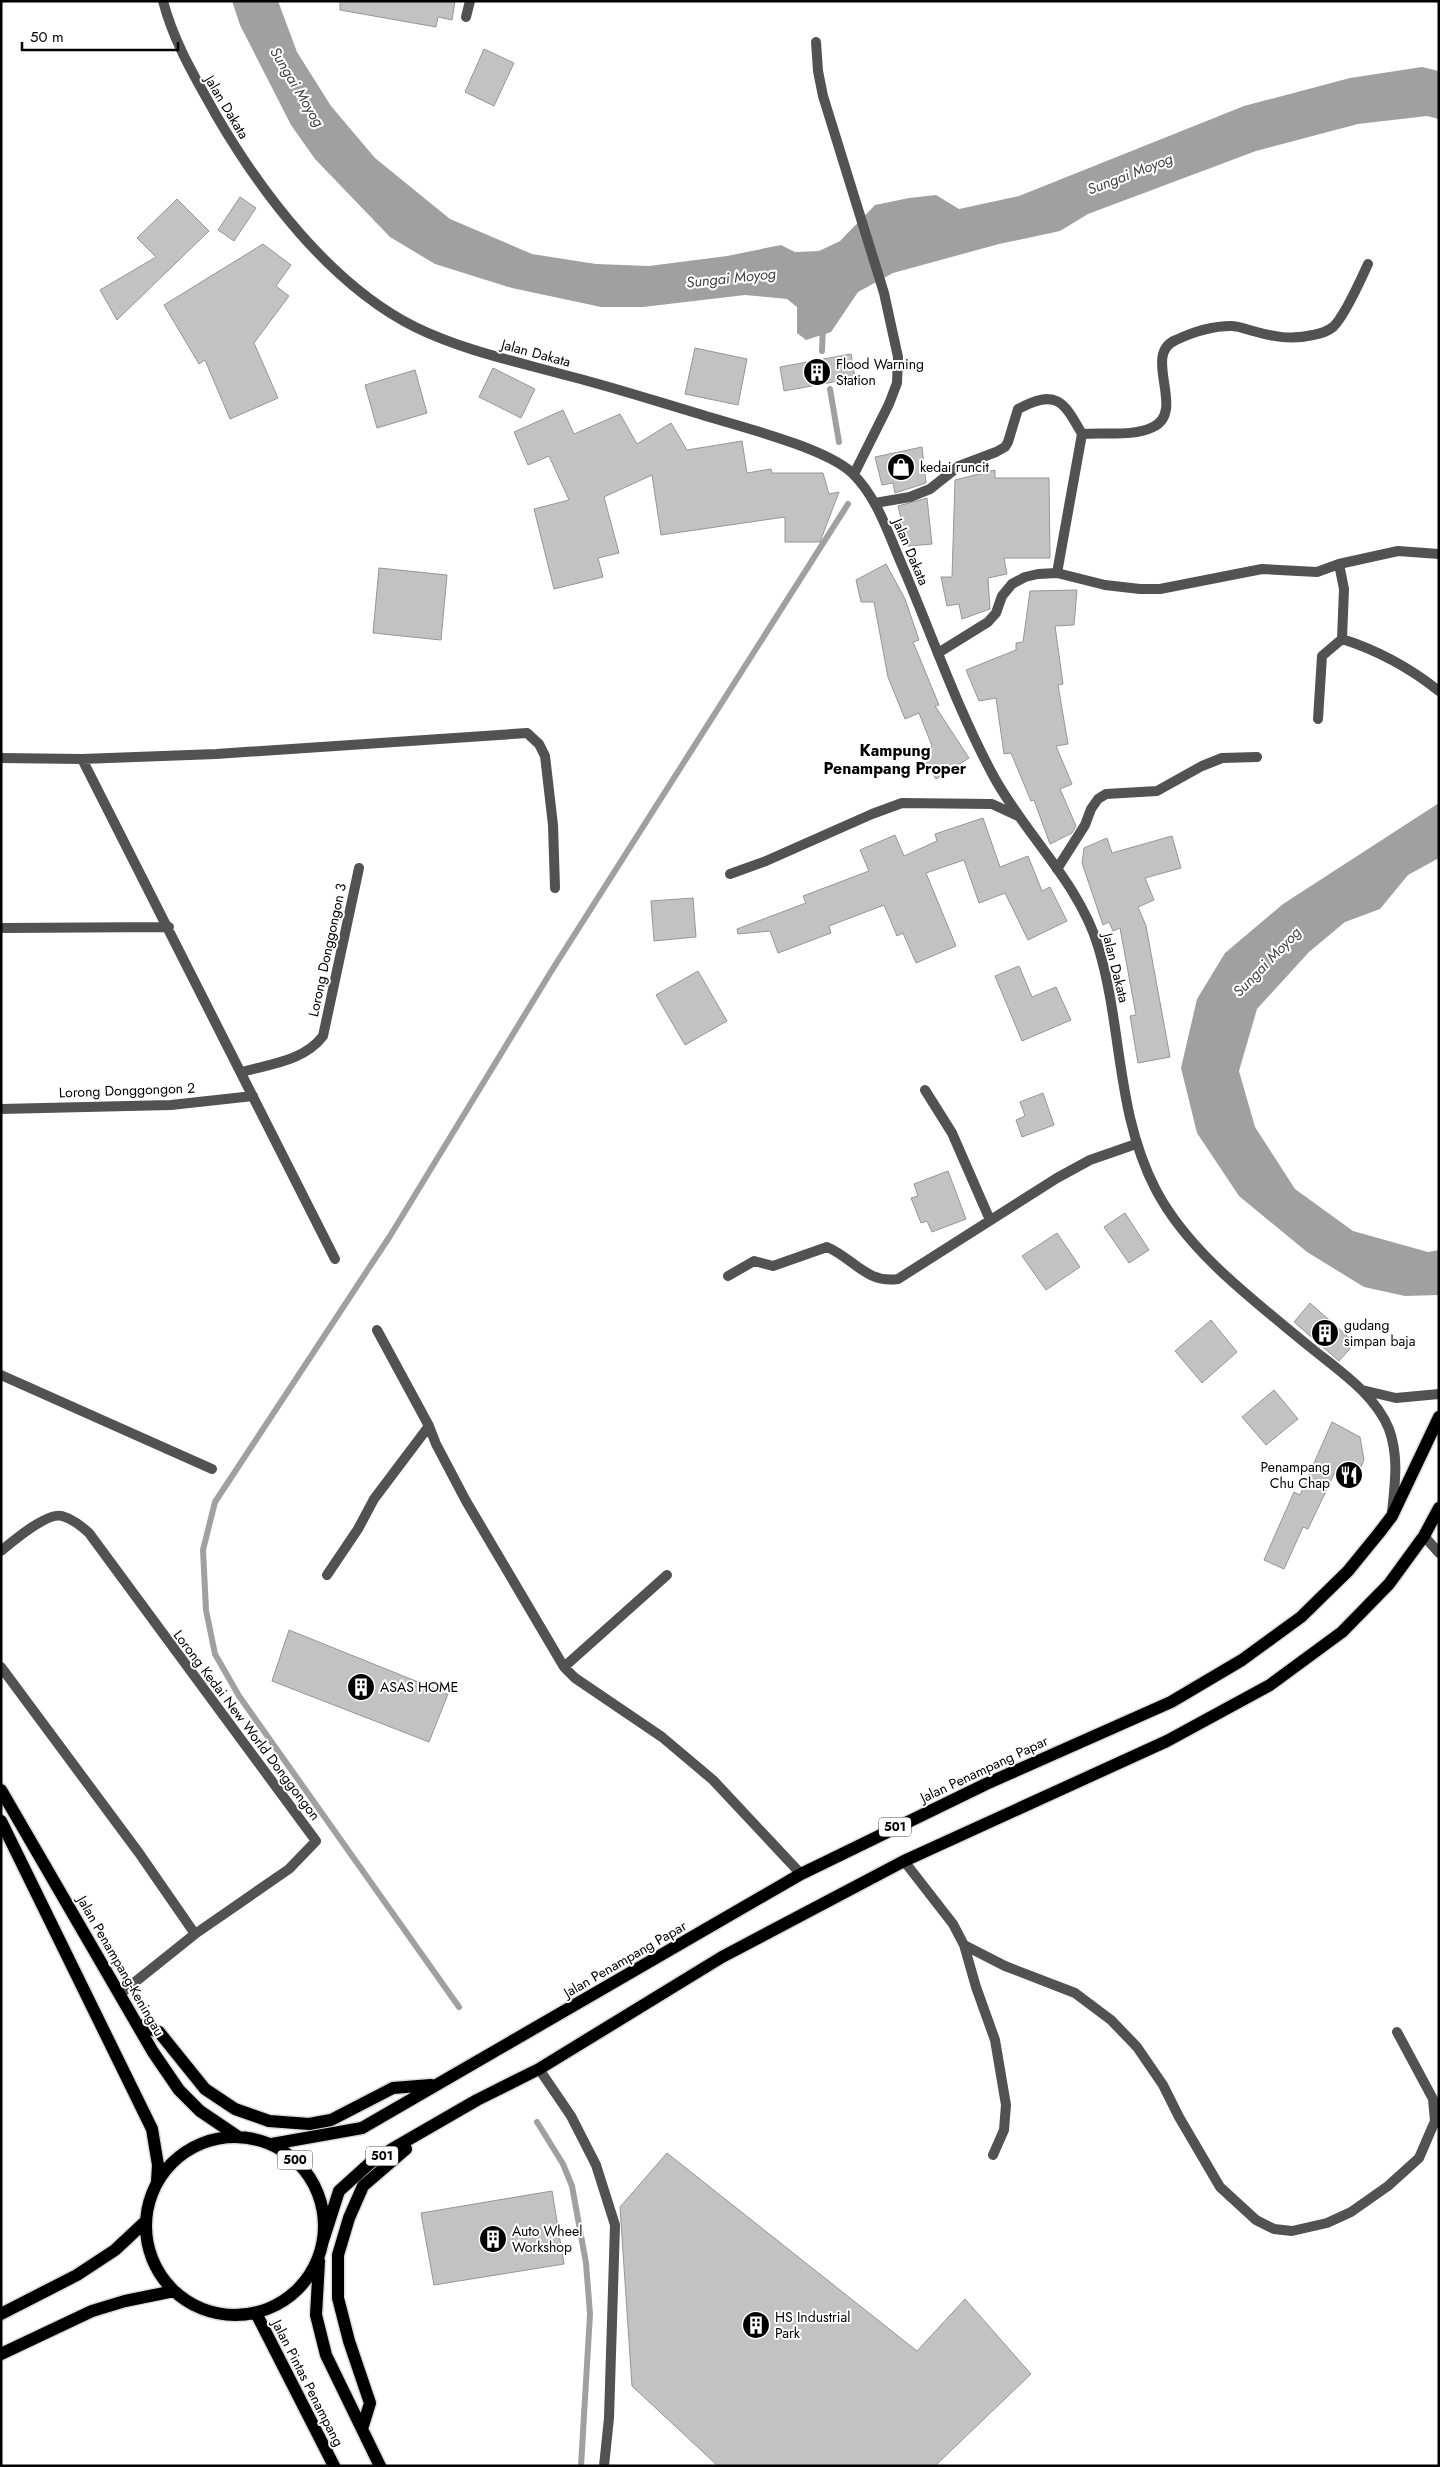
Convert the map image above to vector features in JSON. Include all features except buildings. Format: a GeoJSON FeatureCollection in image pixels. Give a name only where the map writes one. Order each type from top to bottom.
{"type":"FeatureCollection","features":[{"type":"Feature","properties":{"kind":"main road","name":"Jalan Penampang Papar"},"geometry":{"type":"LineString","coordinates":[[272,2144],[362,2128],[802,1874],[986,1784],[1171,1702],[1242,1660],[1302,1617],[1348,1571],[1392,1516],[1439,1417]]}},
{"type":"Feature","properties":{"kind":"main road","name":"501"},"geometry":{"type":"LineString","coordinates":[[321,2250],[339,2191],[370,2163],[431,2129],[477,2100],[539,2069],[722,1957],[904,1861],[1167,1741],[1270,1684],[1342,1632],[1389,1584],[1424,1536],[1439,1508]]}},
{"type":"Feature","properties":{"kind":"main road","name":"Jalan Penampang-Keningau"},"geometry":{"type":"LineString","coordinates":[[1,1790],[153,2052],[179,2090],[200,2111],[237,2136]]}},
{"type":"Feature","properties":{"kind":"main road","name":"500"},"geometry":{"type":"LineString","coordinates":[[1,1821],[152,2129],[158,2165],[157,2182]]}},
{"type":"Feature","properties":{"kind":"main road"},"geometry":{"type":"LineString","coordinates":[[139,2025],[159,2032],[205,2089],[235,2109],[269,2122],[309,2124],[331,2120],[393,2088],[436,2085]]}},
{"type":"Feature","properties":{"kind":"main road"},"geometry":{"type":"LineString","coordinates":[[362,2429],[370,2402],[349,2341],[338,2298],[338,2255],[349,2218],[363,2186],[431,2129]]}},
{"type":"Feature","properties":{"kind":"main road","name":"500"},"geometry":{"type":"LineString","coordinates":[[237,2136],[255,2138],[272,2144],[297,2161],[314,2185],[323,2214],[321,2250],[305,2282],[283,2301],[256,2313],[227,2315],[198,2308],[174,2291],[158,2271],[148,2246],[146,2221],[149,2200],[157,2182],[172,2162],[191,2148],[213,2138],[237,2136]]}},
{"type":"Feature","properties":{"kind":"main road"},"geometry":{"type":"LineString","coordinates":[[1,2314],[77,2275],[114,2250],[146,2221]]}},
{"type":"Feature","properties":{"kind":"main road","name":"Jalan Pintas Penampang"},"geometry":{"type":"LineString","coordinates":[[321,2250],[316,2315],[326,2355],[380,2466]]}},
{"type":"Feature","properties":{"kind":"main road"},"geometry":{"type":"LineString","coordinates":[[1,2354],[92,2311],[125,2301],[174,2291]]}},
{"type":"Feature","properties":{"kind":"main road","name":"Jalan Pintas Penampang"},"geometry":{"type":"LineString","coordinates":[[256,2313],[334,2466]]}},
{"type":"Feature","properties":{"kind":"street","name":"Jalan Dakata"},"geometry":{"type":"LineString","coordinates":[[163,1],[180,52],[194,77],[234,145],[279,208],[336,269],[385,309],[414,326],[470,350],[606,386],[780,439],[836,461],[854,474],[875,503],[938,653],[993,776],[1018,816],[1057,870],[1094,932],[1110,997],[1126,1099],[1136,1144],[1158,1194],[1184,1232],[1238,1287],[1362,1390],[1386,1422],[1397,1455],[1392,1516]]}},
{"type":"Feature","properties":{"kind":"street"},"geometry":{"type":"LineString","coordinates":[[466,17],[470,1]]}},
{"type":"Feature","properties":{"kind":"street"},"geometry":{"type":"LineString","coordinates":[[816,42],[818,71],[823,96],[884,293],[896,338],[898,356],[897,383],[889,404],[854,474]]}},
{"type":"Feature","properties":{"kind":"street"},"geometry":{"type":"LineString","coordinates":[[1082,434],[1143,431],[1155,426],[1164,417],[1166,408],[1162,357],[1165,348],[1172,342],[1194,332],[1220,326],[1234,326],[1288,339],[1320,334],[1334,327],[1368,264]]}},
{"type":"Feature","properties":{"kind":"street"},"geometry":{"type":"LineString","coordinates":[[875,503],[910,497],[924,492],[960,466],[1005,447],[1018,409],[1031,402],[1058,400],[1065,404],[1082,434],[1057,573]]}},
{"type":"Feature","properties":{"kind":"street"},"geometry":{"type":"LineString","coordinates":[[938,653],[988,622],[996,613],[1002,596],[1012,584],[1025,577],[1057,573],[1105,585],[1160,589],[1262,569],[1317,572],[1339,564],[1398,551],[1439,554]]}},
{"type":"Feature","properties":{"kind":"street"},"geometry":{"type":"LineString","coordinates":[[1318,720],[1322,656],[1342,639],[1344,589],[1339,564]]}},
{"type":"Feature","properties":{"kind":"street"},"geometry":{"type":"LineString","coordinates":[[1342,639],[1358,644],[1402,665],[1439,691]]}},
{"type":"Feature","properties":{"kind":"street"},"geometry":{"type":"LineString","coordinates":[[1,758],[82,759],[216,754],[527,733],[539,744],[545,756],[553,825],[555,888]]}},
{"type":"Feature","properties":{"kind":"street"},"geometry":{"type":"LineString","coordinates":[[1057,870],[1085,825],[1098,798],[1106,794],[1157,791],[1202,766],[1222,758],[1257,757]]}},
{"type":"Feature","properties":{"kind":"street"},"geometry":{"type":"LineString","coordinates":[[82,759],[130,855],[169,927],[335,1259]]}},
{"type":"Feature","properties":{"kind":"street"},"geometry":{"type":"LineString","coordinates":[[730,874],[766,861],[902,802],[992,804],[1018,816]]}},
{"type":"Feature","properties":{"kind":"street","name":"Lorong Donggongon 3"},"geometry":{"type":"LineString","coordinates":[[242,1072],[298,1056],[314,1047],[323,1036],[359,868]]}},
{"type":"Feature","properties":{"kind":"street"},"geometry":{"type":"LineString","coordinates":[[1,928],[169,927]]}},
{"type":"Feature","properties":{"kind":"street"},"geometry":{"type":"LineString","coordinates":[[925,1090],[952,1133],[990,1220]]}},
{"type":"Feature","properties":{"kind":"street","name":"Lorong Donggongon 2"},"geometry":{"type":"LineString","coordinates":[[1,1110],[171,1105],[253,1096]]}},
{"type":"Feature","properties":{"kind":"street"},"geometry":{"type":"LineString","coordinates":[[728,1276],[754,1261],[773,1266],[827,1246],[838,1251],[876,1279],[885,1281],[898,1279],[1026,1197],[1090,1160],[1136,1144]]}},
{"type":"Feature","properties":{"kind":"street"},"geometry":{"type":"LineString","coordinates":[[377,1330],[466,1501],[564,1667],[575,1678],[662,1737],[714,1780],[802,1874]]}},
{"type":"Feature","properties":{"kind":"street"},"geometry":{"type":"LineString","coordinates":[[1,1375],[212,1469]]}},
{"type":"Feature","properties":{"kind":"street","name":"Jalan Dakata"},"geometry":{"type":"LineString","coordinates":[[1362,1390],[1396,1398],[1439,1394]]}},
{"type":"Feature","properties":{"kind":"street"},"geometry":{"type":"LineString","coordinates":[[326,1575],[358,1529],[374,1499],[428,1426]]}},
{"type":"Feature","properties":{"kind":"street","name":"Lorong Kedai New World Donggongon"},"geometry":{"type":"LineString","coordinates":[[1,1551],[44,1520],[60,1515],[76,1522],[89,1533],[316,1841],[289,1870],[195,1934],[120,1994]]}},
{"type":"Feature","properties":{"kind":"street"},"geometry":{"type":"LineString","coordinates":[[1424,1536],[1439,1553]]}},
{"type":"Feature","properties":{"kind":"street"},"geometry":{"type":"LineString","coordinates":[[564,1667],[667,1575]]}},
{"type":"Feature","properties":{"kind":"street"},"geometry":{"type":"LineString","coordinates":[[1,1667],[134,1845],[195,1934]]}},
{"type":"Feature","properties":{"kind":"street"},"geometry":{"type":"LineString","coordinates":[[904,1861],[953,1924],[964,1945],[976,1987],[995,2040],[1006,2105],[1004,2130],[993,2155]]}},
{"type":"Feature","properties":{"kind":"street"},"geometry":{"type":"LineString","coordinates":[[964,1945],[1005,1966],[1075,1993],[1111,2020],[1137,2048],[1164,2085],[1183,2125],[1220,2187],[1256,2220],[1274,2229],[1292,2231],[1327,2223],[1351,2212],[1388,2186],[1418,2158],[1436,2121],[1433,2099],[1397,2032]]}},
{"type":"Feature","properties":{"kind":"street"},"geometry":{"type":"LineString","coordinates":[[539,2069],[571,2116],[596,2165],[615,2225],[609,2408],[604,2466]]}},
{"type":"Feature","properties":{"kind":"water","name":"Sungai Moyog"},"geometry":{"type":"Polygon","coordinates":[[[232,1],[278,1],[297,52],[331,106],[375,158],[450,219],[532,254],[596,264],[649,266],[727,256],[781,245],[795,252],[819,251],[840,241],[875,205],[936,195],[959,209],[1019,196],[1244,106],[1350,78],[1422,67],[1439,71],[1439,119],[1427,116],[1358,124],[1256,151],[1088,214],[1060,231],[999,244],[893,273],[858,292],[831,332],[806,340],[797,333],[797,307],[787,299],[745,295],[643,307],[601,307],[512,288],[435,264],[390,237],[315,159],[291,125],[240,25],[232,1]]]}},
{"type":"Feature","properties":{"kind":"water","name":"Sungai Moyog"},"geometry":{"type":"Polygon","coordinates":[[[1439,803],[1439,858],[1408,875],[1380,909],[1345,922],[1309,952],[1257,1009],[1239,1071],[1255,1127],[1295,1189],[1353,1231],[1428,1252],[1439,1250],[1439,1295],[1405,1296],[1364,1287],[1307,1252],[1239,1196],[1197,1133],[1181,1068],[1197,999],[1225,953],[1283,904],[1439,803]]]}},
{"type":"Feature","properties":{"kind":"waterway"},"geometry":{"type":"LineString","coordinates":[[822,351],[823,327]]}},
{"type":"Feature","properties":{"kind":"waterway"},"geometry":{"type":"LineString","coordinates":[[830,389],[839,442]]}},
{"type":"Feature","properties":{"kind":"waterway"},"geometry":{"type":"LineString","coordinates":[[459,2007],[239,1696],[215,1654],[206,1610],[203,1550],[215,1502],[390,1236],[552,970],[848,504]]}},
{"type":"Feature","properties":{"kind":"waterway"},"geometry":{"type":"LineString","coordinates":[[537,2122],[563,2164],[572,2186],[586,2263],[590,2314],[581,2466]]}},
{"type":"Feature","properties":{"kind":"place","name":"Flood Warning Station"},"geometry":{"type":"Point","coordinates":[817,372]}},
{"type":"Feature","properties":{"kind":"place","name":"kedai runcit"},"geometry":{"type":"Point","coordinates":[901,467]}},
{"type":"Feature","properties":{"kind":"place","name":"gudang simpan baja"},"geometry":{"type":"Point","coordinates":[1325,1333]}},
{"type":"Feature","properties":{"kind":"place","name":"Penampang Chu Chap"},"geometry":{"type":"Point","coordinates":[1349,1475]}},
{"type":"Feature","properties":{"kind":"place","name":"ASAS HOME"},"geometry":{"type":"Point","coordinates":[361,1687]}},
{"type":"Feature","properties":{"kind":"place","name":"Auto Wheel Workshop"},"geometry":{"type":"Point","coordinates":[493,2239]}},
{"type":"Feature","properties":{"kind":"place","name":"HS Industrial Park"},"geometry":{"type":"Point","coordinates":[756,2325]}},
{"type":"Feature","properties":{"kind":"district","name":"Kampung Penampang Proper"},"geometry":{"type":"Point","coordinates":[895,759]}}]}
